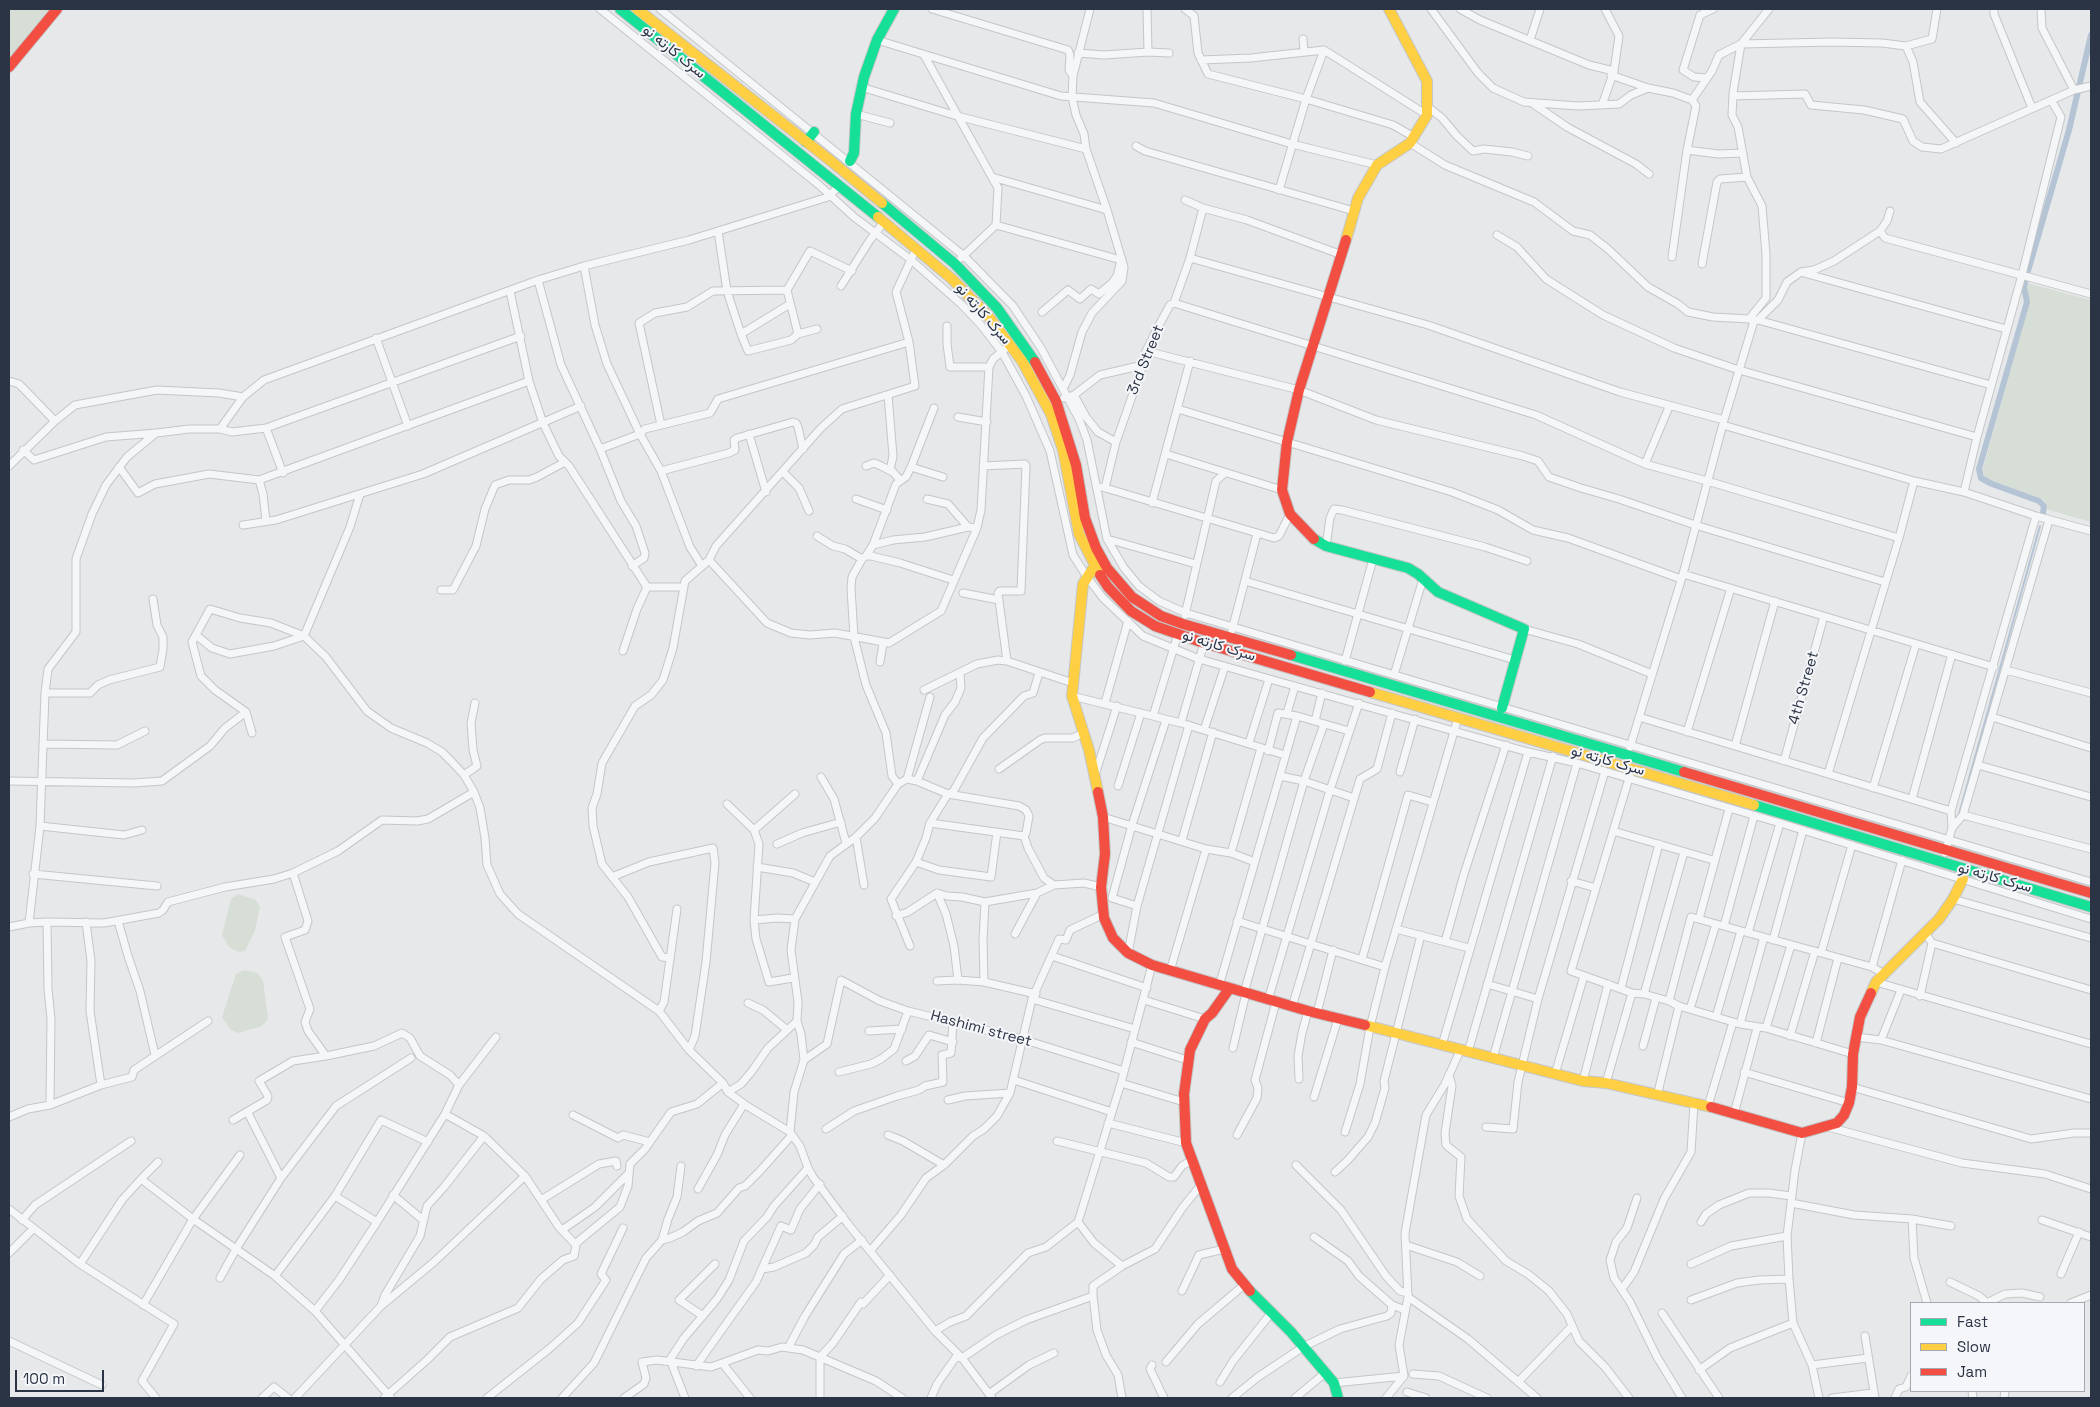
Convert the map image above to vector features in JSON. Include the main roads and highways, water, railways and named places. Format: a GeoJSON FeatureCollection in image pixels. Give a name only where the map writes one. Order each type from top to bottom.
{"type":"FeatureCollection","features":[{"type":"Feature","properties":{"kind":"main road"},"geometry":{"type":"LineString","coordinates":[[9,67],[57,9]]}},
{"type":"Feature","properties":{"kind":"main road","name":"سرک کارته نو"},"geometry":{"type":"LineString","coordinates":[[620,9],[840,185],[952,278],[988,316],[1011,345],[1027,358],[1063,450],[1079,534],[1094,567],[1108,587],[1131,611],[1156,626],[1204,643],[1458,718],[1630,773],[2091,907]]}},
{"type":"Feature","properties":{"kind":"main road","name":"سرک کارته نو"},"geometry":{"type":"LineString","coordinates":[[637,9],[806,142],[955,264],[997,308],[1056,401],[1076,465],[1085,518],[1096,548],[1107,568],[1139,602],[1161,616],[1183,624],[1231,632],[1630,749],[1946,850],[2091,894]]}},
{"type":"Feature","properties":{"kind":"main road"},"geometry":{"type":"LineString","coordinates":[[850,161],[854,153],[856,114],[861,87],[877,40],[894,9]]}},
{"type":"Feature","properties":{"kind":"main road"},"geometry":{"type":"LineString","coordinates":[[1389,9],[1427,81],[1428,112],[1412,140],[1377,165],[1366,182],[1354,211],[1299,390],[1287,442],[1282,490],[1290,514],[1310,536],[1326,546],[1408,568],[1438,592],[1524,629],[1502,708]]}},
{"type":"Feature","properties":{"kind":"main road"},"geometry":{"type":"LineString","coordinates":[[806,142],[814,132]]}},
{"type":"Feature","properties":{"kind":"main road"},"geometry":{"type":"LineString","coordinates":[[988,316],[997,308]]}},
{"type":"Feature","properties":{"kind":"main road"},"geometry":{"type":"LineString","coordinates":[[1094,567],[1083,584],[1072,696],[1095,776],[1103,817],[1105,854],[1102,887],[1104,914],[1113,938],[1128,953],[1152,965],[1338,1019],[1582,1081],[1606,1083],[1708,1106],[1802,1133],[1828,1127],[1837,1123],[1844,1115],[1849,1103],[1852,1087],[1853,1054],[1860,1017],[1876,982],[1939,919],[1953,899],[1963,879]]}},
{"type":"Feature","properties":{"kind":"main road"},"geometry":{"type":"LineString","coordinates":[[2064,910],[2068,899]]}},
{"type":"Feature","properties":{"kind":"main road"},"geometry":{"type":"LineString","coordinates":[[1224,987],[1212,1013],[1205,1019],[1187,1060],[1184,1102],[1186,1143],[1200,1186],[1232,1269],[1244,1285],[1272,1312],[1334,1383],[1338,1398]]}},
{"type":"Feature","properties":{"kind":"waterway"},"geometry":{"type":"LineString","coordinates":[[2043,513],[2044,506],[2039,501],[1992,484],[1981,478],[1979,469],[2027,302],[2024,287],[2026,278],[2069,130],[2091,35]]}},
{"type":"Feature","properties":{"kind":"waterway"},"geometry":{"type":"LineString","coordinates":[[1959,814],[2040,526]]}}]}
